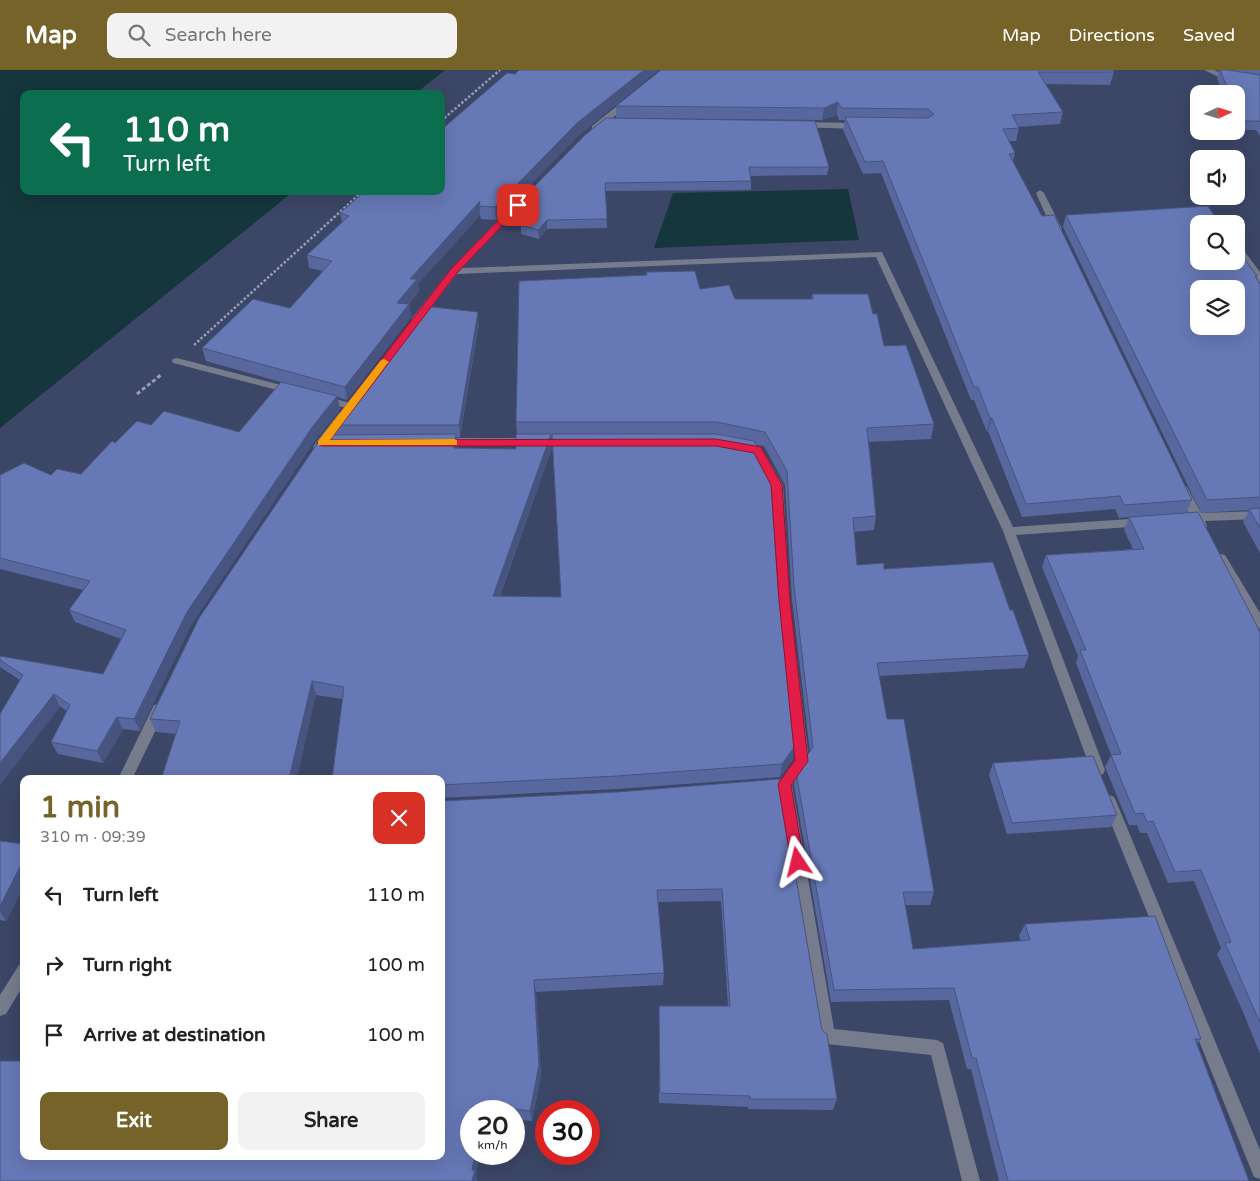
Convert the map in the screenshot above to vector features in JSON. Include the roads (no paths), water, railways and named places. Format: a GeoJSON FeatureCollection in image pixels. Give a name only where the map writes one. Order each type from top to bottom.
{"type":"FeatureCollection","features":[{"type":"Feature","properties":{"kind":"street"},"geometry":{"type":"LineString","coordinates":[[1208,70],[1220,76],[1260,81]]}},
{"type":"Feature","properties":{"kind":"street"},"geometry":{"type":"LineString","coordinates":[[589,133],[639,93]]}},
{"type":"Feature","properties":{"kind":"street"},"geometry":{"type":"LineString","coordinates":[[602,122],[622,122]]}},
{"type":"Feature","properties":{"kind":"street"},"geometry":{"type":"LineString","coordinates":[[788,124],[867,126]]}},
{"type":"Feature","properties":{"kind":"street"},"geometry":{"type":"LineString","coordinates":[[1040,193],[1062,240]]}},
{"type":"Feature","properties":{"kind":"street"},"geometry":{"type":"LineString","coordinates":[[408,331],[454,271],[528,195]]}},
{"type":"Feature","properties":{"kind":"street"},"geometry":{"type":"LineString","coordinates":[[454,271],[879,254],[1010,531],[1104,787],[1260,1171]]}},
{"type":"Feature","properties":{"kind":"street"},"geometry":{"type":"LineString","coordinates":[[1245,258],[1260,279]]}},
{"type":"Feature","properties":{"kind":"street"},"geometry":{"type":"LineString","coordinates":[[176,361],[307,395],[353,402],[311,459]]}},
{"type":"Feature","properties":{"kind":"street"},"geometry":{"type":"LineString","coordinates":[[429,442],[546,442]]}},
{"type":"Feature","properties":{"kind":"street"},"geometry":{"type":"LineString","coordinates":[[322,443],[341,443]]}},
{"type":"Feature","properties":{"kind":"street"},"geometry":{"type":"LineString","coordinates":[[758,450],[776,485],[784,600],[802,761],[784,784],[827,1036],[937,1048],[971,1181]]}},
{"type":"Feature","properties":{"kind":"street"},"geometry":{"type":"LineString","coordinates":[[1179,482],[1196,518],[1206,534]]}},
{"type":"Feature","properties":{"kind":"street"},"geometry":{"type":"LineString","coordinates":[[1177,519],[1260,515]]}},
{"type":"Feature","properties":{"kind":"street"},"geometry":{"type":"LineString","coordinates":[[1010,531],[1157,521]]}},
{"type":"Feature","properties":{"kind":"street"},"geometry":{"type":"LineString","coordinates":[[1216,551],[1260,624]]}},
{"type":"Feature","properties":{"kind":"street"},"geometry":{"type":"LineString","coordinates":[[127,775],[163,699]]}},
{"type":"Feature","properties":{"kind":"street"},"geometry":{"type":"LineString","coordinates":[[755,786],[784,784]]}},
{"type":"Feature","properties":{"kind":"street"},"geometry":{"type":"LineString","coordinates":[[0,1009],[20,976]]}}]}
